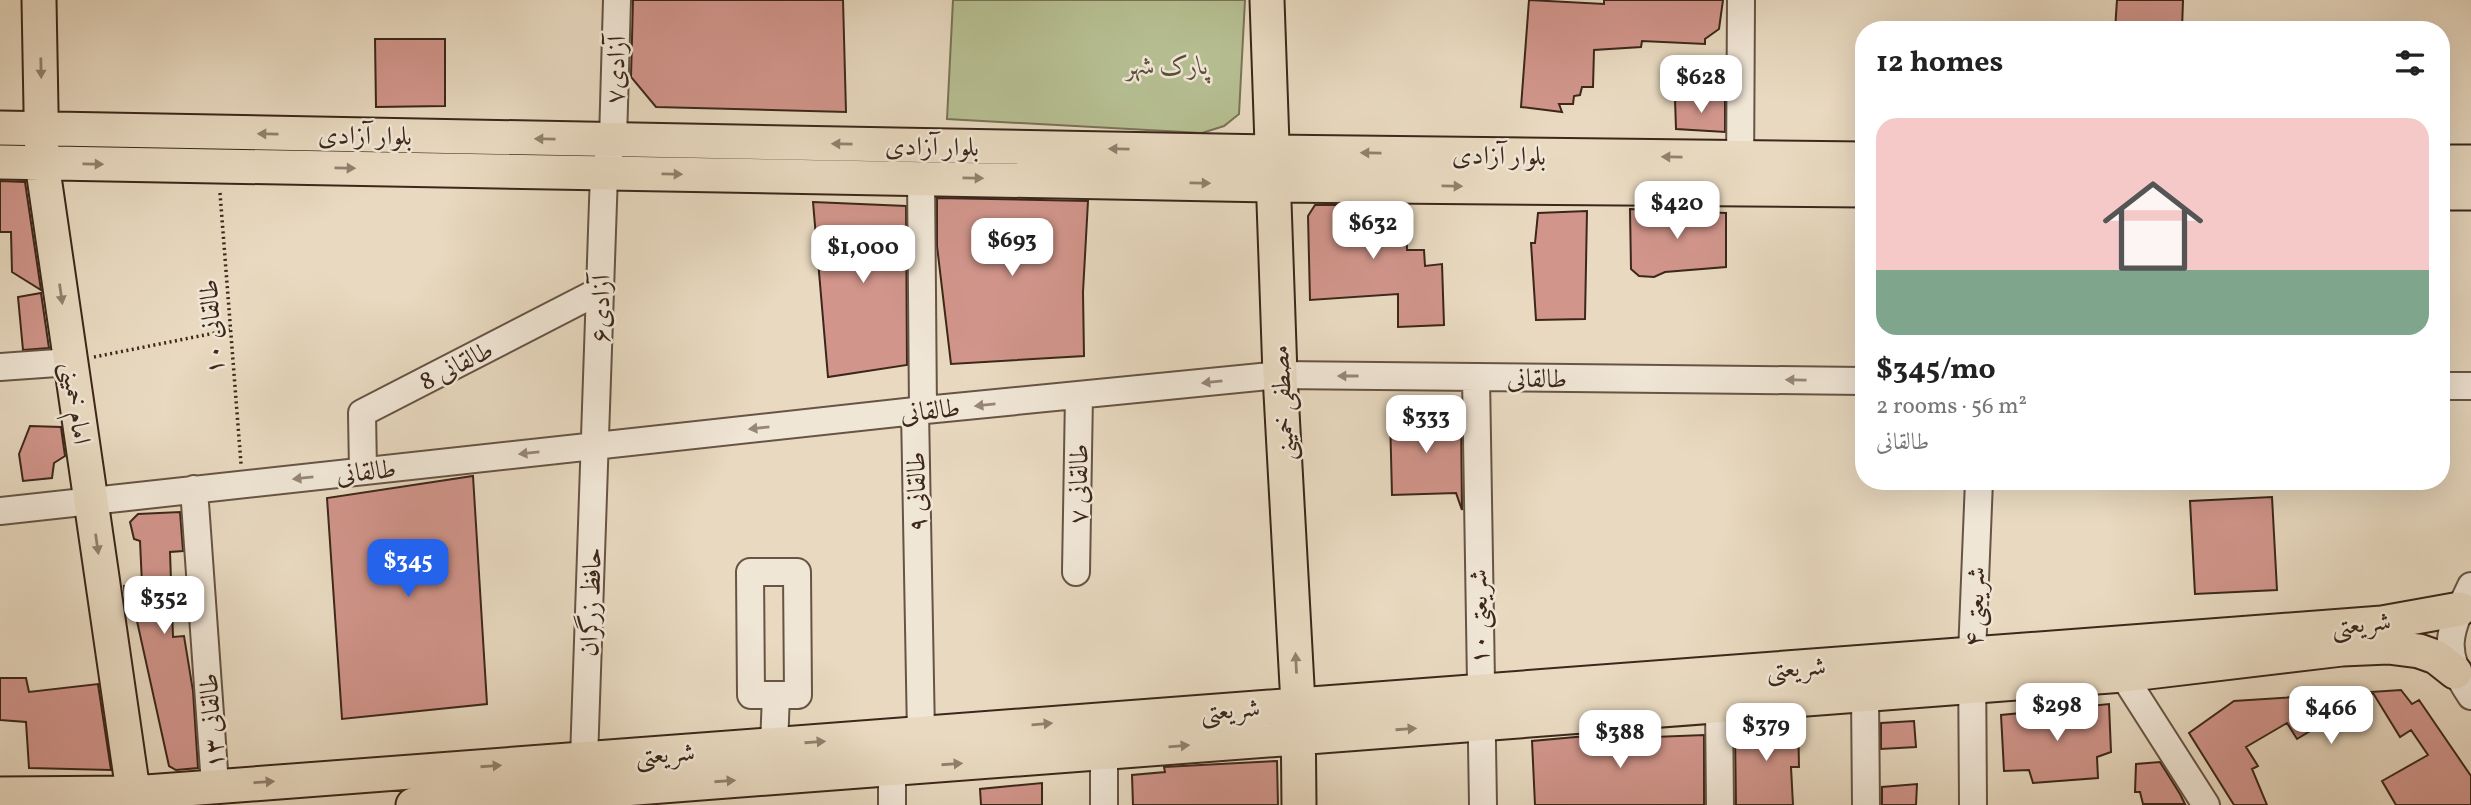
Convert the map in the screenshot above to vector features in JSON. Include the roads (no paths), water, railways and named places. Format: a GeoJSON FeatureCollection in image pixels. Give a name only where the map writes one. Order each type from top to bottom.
{"type":"FeatureCollection","features":[{"type":"Feature","properties":{"kind":"main road","name":"امام خمینی"},"geometry":{"type":"LineString","coordinates":[[39,0],[42,163],[134,799]]}},
{"type":"Feature","properties":{"kind":"main road","name":"مصطفی خمینی"},"geometry":{"type":"LineString","coordinates":[[1267,0],[1271,168],[1298,720],[1299,805]]}},
{"type":"Feature","properties":{"kind":"main road","name":"بلوار آزادی"},"geometry":{"type":"LineString","coordinates":[[0,128],[613,140],[1271,168],[1740,174],[1855,189]]}},
{"type":"Feature","properties":{"kind":"main road"},"geometry":{"type":"LineString","coordinates":[[207,132],[212,166]]}},
{"type":"Feature","properties":{"kind":"main road","name":"بلوار آزادی"},"geometry":{"type":"LineString","coordinates":[[1740,174],[1855,160]]}},
{"type":"Feature","properties":{"kind":"main road","name":"بلوار آزادی"},"geometry":{"type":"LineString","coordinates":[[0,162],[921,177],[1271,168]]}},
{"type":"Feature","properties":{"kind":"main road"},"geometry":{"type":"LineString","coordinates":[[2450,162],[2471,162]]}},
{"type":"Feature","properties":{"kind":"main road"},"geometry":{"type":"LineString","coordinates":[[2450,193],[2471,193]]}},
{"type":"Feature","properties":{"kind":"main road","name":"شریعتی"},"geometry":{"type":"LineString","coordinates":[[0,794],[134,799],[215,785],[921,734],[1298,720],[1479,723],[2123,676],[2342,649],[2385,635],[2465,598]]}},
{"type":"Feature","properties":{"kind":"main road","name":"شریعتی"},"geometry":{"type":"LineString","coordinates":[[413,805],[583,799],[892,769],[1104,753],[1479,691],[1972,654],[2385,635],[2436,657],[2463,684]]}},
{"type":"Feature","properties":{"kind":"street","name":"آزادی۷"},"geometry":{"type":"LineString","coordinates":[[604,173],[613,140],[617,0]]}},
{"type":"Feature","properties":{"kind":"street"},"geometry":{"type":"LineString","coordinates":[[1740,174],[1741,0]]}},
{"type":"Feature","properties":{"kind":"street","name":"آزادی۶"},"geometry":{"type":"LineString","coordinates":[[597,446],[604,173]]}},
{"type":"Feature","properties":{"kind":"street","name":"طالقانی ۹"},"geometry":{"type":"LineString","coordinates":[[921,177],[918,572],[921,734]]}},
{"type":"Feature","properties":{"kind":"street","name":"طالقانی 8"},"geometry":{"type":"LineString","coordinates":[[363,471],[362,413],[601,290]]}},
{"type":"Feature","properties":{"kind":"street"},"geometry":{"type":"LineString","coordinates":[[0,367],[71,362]]}},
{"type":"Feature","properties":{"kind":"street","name":"طالقانی"},"geometry":{"type":"LineString","coordinates":[[0,511],[919,411],[1280,375],[1855,381]]}},
{"type":"Feature","properties":{"kind":"street","name":"شریعتی ۱۰"},"geometry":{"type":"LineString","coordinates":[[1476,377],[1479,723],[1483,805]]}},
{"type":"Feature","properties":{"kind":"street"},"geometry":{"type":"LineString","coordinates":[[2450,386],[2471,386]]}},
{"type":"Feature","properties":{"kind":"street","name":"طالقانی ۷"},"geometry":{"type":"LineString","coordinates":[[1076,572],[1079,395]]}},
{"type":"Feature","properties":{"kind":"street","name":"حافظ زرگران"},"geometry":{"type":"LineString","coordinates":[[584,759],[597,446]]}},
{"type":"Feature","properties":{"kind":"street","name":"طالقانی ۱۳"},"geometry":{"type":"LineString","coordinates":[[194,489],[215,785]]}},
{"type":"Feature","properties":{"kind":"street","name":"شریعتی ۴"},"geometry":{"type":"LineString","coordinates":[[1973,805],[1972,654],[1979,490]]}},
{"type":"Feature","properties":{"kind":"street"},"geometry":{"type":"LineString","coordinates":[[750,572],[797,572],[798,695],[776,695],[751,695],[750,572]]}},
{"type":"Feature","properties":{"kind":"street"},"geometry":{"type":"LineString","coordinates":[[2463,684],[2449,639],[2465,598]]}},
{"type":"Feature","properties":{"kind":"street"},"geometry":{"type":"LineString","coordinates":[[2123,676],[2206,805]]}},
{"type":"Feature","properties":{"kind":"street"},"geometry":{"type":"LineString","coordinates":[[774,745],[776,695]]}},
{"type":"Feature","properties":{"kind":"street"},"geometry":{"type":"LineString","coordinates":[[1865,695],[1866,805]]}},
{"type":"Feature","properties":{"kind":"street"},"geometry":{"type":"LineString","coordinates":[[1719,706],[1720,805]]}},
{"type":"Feature","properties":{"kind":"street"},"geometry":{"type":"LineString","coordinates":[[1104,753],[1104,805]]}},
{"type":"Feature","properties":{"kind":"street"},"geometry":{"type":"LineString","coordinates":[[892,769],[892,805]]}},
{"type":"Feature","properties":{"kind":"park label","name":"پارک شهر"},"geometry":{"type":"Point","coordinates":[1167,65]}}]}
